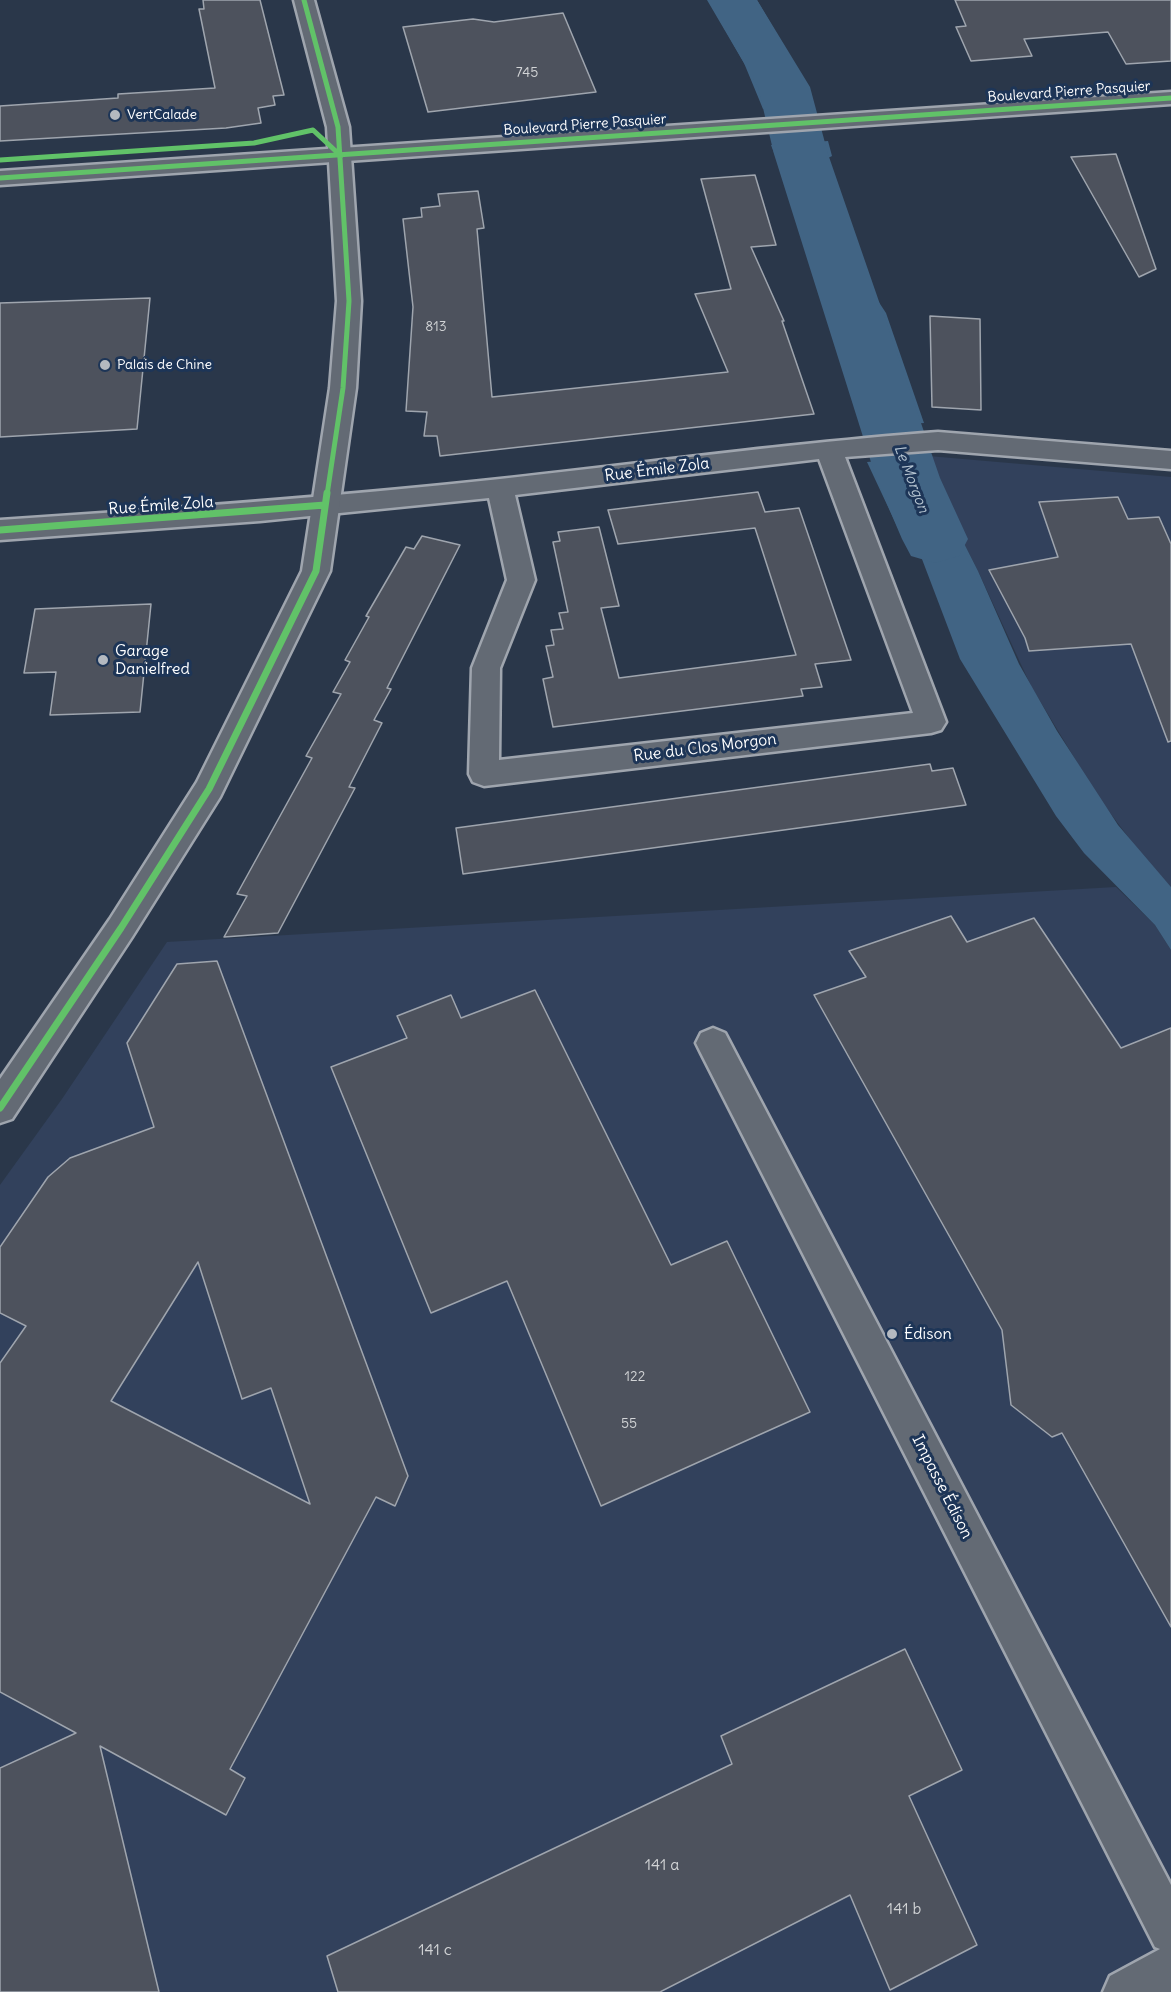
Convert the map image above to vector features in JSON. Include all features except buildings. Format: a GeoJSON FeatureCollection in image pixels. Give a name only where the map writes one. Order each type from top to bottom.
{"type":"FeatureCollection","features":[{"type":"Feature","properties":{"kind":"street"},"geometry":{"type":"LineString","coordinates":[[0,1108],[121,928],[209,789],[316,571],[343,388],[349,302],[338,127],[304,0]]}},
{"type":"Feature","properties":{"kind":"street","name":"Boulevard Pierre Pasquier"},"geometry":{"type":"LineString","coordinates":[[0,178],[1171,98]]}},
{"type":"Feature","properties":{"kind":"street","name":"Rue Émile Zola"},"geometry":{"type":"LineString","coordinates":[[0,531],[500,489],[835,449],[938,441],[1171,460]]}},
{"type":"Feature","properties":{"kind":"street","name":"Rue du Clos Morgon"},"geometry":{"type":"LineString","coordinates":[[500,489],[521,580],[486,668],[484,774],[931,722],[835,449]]}},
{"type":"Feature","properties":{"kind":"street","name":"Impasse Édison"},"geometry":{"type":"LineString","coordinates":[[713,1043],[1171,1931]]}},
{"type":"Feature","properties":{"kind":"street"},"geometry":{"type":"LineString","coordinates":[[1126,1992],[1171,1966]]}},
{"type":"Feature","properties":{"kind":"shaded area"},"geometry":{"type":"Polygon","coordinates":[[[928,456],[1171,477],[1171,887],[1142,855],[1098,797],[1031,686],[978,571],[924,464],[928,456]]]}},
{"type":"Feature","properties":{"kind":"shaded area"},"geometry":{"type":"Polygon","coordinates":[[[1116,887],[1155,925],[1171,950],[1171,1992],[0,1992],[0,1185],[62,1099],[167,942],[1116,887]]]}},
{"type":"Feature","properties":{"kind":"water"},"geometry":{"type":"Polygon","coordinates":[[[708,0],[757,0],[784,46],[812,105],[763,109],[744,63],[708,0]]]}},
{"type":"Feature","properties":{"kind":"water"},"geometry":{"type":"Polygon","coordinates":[[[828,141],[832,156],[824,160],[824,171],[849,251],[857,269],[886,313],[924,423],[868,427],[784,152],[774,153],[771,145],[828,141]]]}},
{"type":"Feature","properties":{"kind":"water"},"geometry":{"type":"Polygon","coordinates":[[[922,441],[928,456],[924,464],[978,571],[1019,664],[1057,731],[1118,825],[1171,887],[1171,950],[1155,925],[1084,853],[1056,816],[960,659],[917,546],[897,526],[867,462],[879,461],[873,446],[922,441]]]}},
{"type":"Feature","properties":{"kind":"waterway","name":"Le Morgon"},"geometry":{"type":"LineString","coordinates":[[732,0],[784,87],[801,154],[908,478],[935,539]]}},
{"type":"Feature","properties":{"kind":"cycle path"},"geometry":{"type":"LineString","coordinates":[[0,1108],[121,928],[209,789],[316,571],[343,388],[349,301],[338,127],[304,0]]}},
{"type":"Feature","properties":{"kind":"cycle path"},"geometry":{"type":"LineString","coordinates":[[0,178],[1171,98]]}},
{"type":"Feature","properties":{"kind":"cycle path"},"geometry":{"type":"LineString","coordinates":[[0,160],[254,143],[313,130],[341,156]]}},
{"type":"Feature","properties":{"kind":"cycle path"},"geometry":{"type":"LineString","coordinates":[[0,530],[325,505]]}},
{"type":"Feature","properties":{"kind":"place","name":"VertCalade"},"geometry":{"type":"Point","coordinates":[115,115]}},
{"type":"Feature","properties":{"kind":"place","name":"Palais de Chine"},"geometry":{"type":"Point","coordinates":[105,365]}},
{"type":"Feature","properties":{"kind":"place","name":"Garage Danielfred"},"geometry":{"type":"Point","coordinates":[103,660]}},
{"type":"Feature","properties":{"kind":"place","name":"Édison"},"geometry":{"type":"Point","coordinates":[892,1334]}}]}
